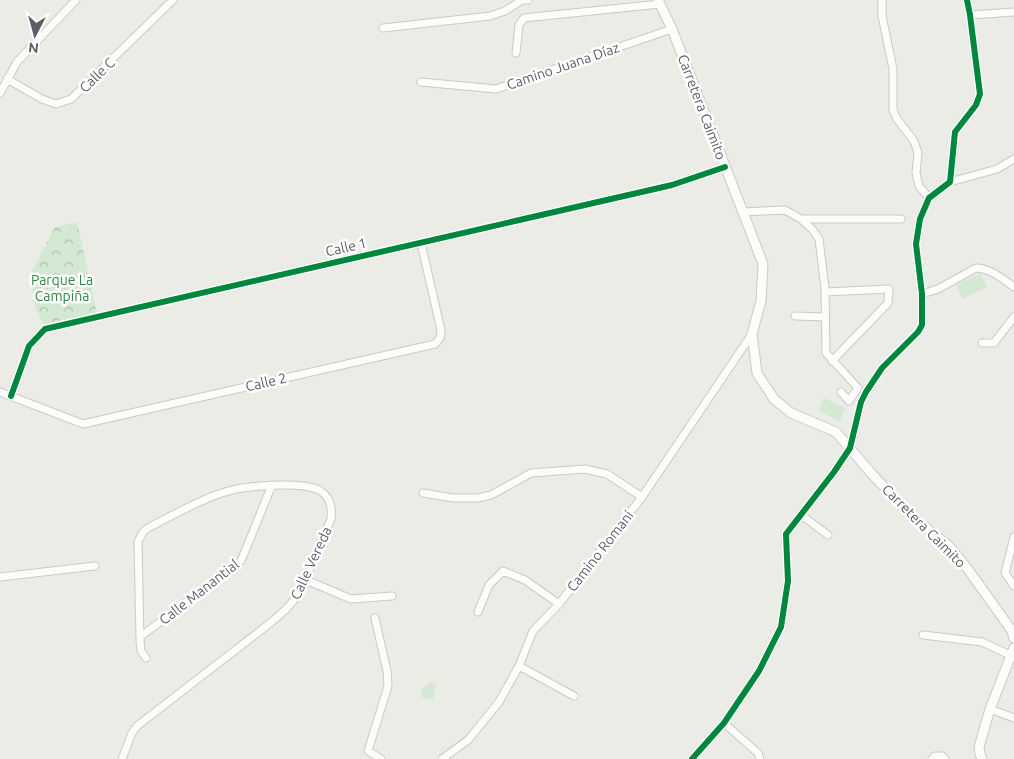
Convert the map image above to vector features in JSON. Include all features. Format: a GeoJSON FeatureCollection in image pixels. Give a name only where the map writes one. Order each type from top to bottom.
{"type":"FeatureCollection","features":[{"type":"Feature","properties":{"kind":"street"},"geometry":{"type":"LineString","coordinates":[[0,92],[17,62],[76,0]]}},
{"type":"Feature","properties":{"kind":"street","name":"Calle C"},"geometry":{"type":"LineString","coordinates":[[7,79],[49,102],[56,104],[71,99],[173,0]]}},
{"type":"Feature","properties":{"kind":"street"},"geometry":{"type":"LineString","coordinates":[[382,28],[490,16],[505,11],[522,0],[528,0]]}},
{"type":"Feature","properties":{"kind":"street"},"geometry":{"type":"LineString","coordinates":[[882,0],[882,16],[893,69],[893,110],[896,119],[914,141],[918,152],[916,173],[919,186],[929,198]]}},
{"type":"Feature","properties":{"kind":"street"},"geometry":{"type":"LineString","coordinates":[[950,182],[955,132],[976,105],[980,94],[967,0]]}},
{"type":"Feature","properties":{"kind":"street"},"geometry":{"type":"LineString","coordinates":[[516,53],[519,25],[524,18],[659,2]]}},
{"type":"Feature","properties":{"kind":"street","name":"Carretera Caimito"},"geometry":{"type":"LineString","coordinates":[[659,2],[672,29],[763,264],[760,301],[752,334],[757,373],[774,399],[791,413],[836,432],[871,473],[912,516],[948,546],[968,568],[1013,632]]}},
{"type":"Feature","properties":{"kind":"street"},"geometry":{"type":"LineString","coordinates":[[970,15],[1014,12]]}},
{"type":"Feature","properties":{"kind":"street","name":"Camino Juana Díaz"},"geometry":{"type":"LineString","coordinates":[[421,82],[496,89],[672,29]]}},
{"type":"Feature","properties":{"kind":"street"},"geometry":{"type":"LineString","coordinates":[[692,759],[724,723],[759,671],[781,627],[788,581],[786,534],[850,448],[861,402],[866,392],[882,368],[918,332],[922,325],[922,294],[916,244],[920,219],[929,198],[950,182],[998,170],[1014,159]]}},
{"type":"Feature","properties":{"kind":"street","name":"Calle 1"},"geometry":{"type":"LineString","coordinates":[[11,396],[29,346],[45,329],[672,185],[725,167]]}},
{"type":"Feature","properties":{"kind":"street"},"geometry":{"type":"LineString","coordinates":[[743,212],[785,210],[801,219],[819,239],[825,292],[826,353],[858,388],[849,401],[841,392]]}},
{"type":"Feature","properties":{"kind":"street"},"geometry":{"type":"LineString","coordinates":[[801,219],[901,219]]}},
{"type":"Feature","properties":{"kind":"street","name":"Calle 2"},"geometry":{"type":"LineString","coordinates":[[0,392],[83,424],[435,344],[440,338],[441,330],[421,243]]}},
{"type":"Feature","properties":{"kind":"street"},"geometry":{"type":"LineString","coordinates":[[922,294],[938,289],[976,268],[993,272],[1014,287]]}},
{"type":"Feature","properties":{"kind":"street"},"geometry":{"type":"LineString","coordinates":[[825,292],[889,289],[888,303],[832,361]]}},
{"type":"Feature","properties":{"kind":"street"},"geometry":{"type":"LineString","coordinates":[[795,316],[826,317]]}},
{"type":"Feature","properties":{"kind":"street"},"geometry":{"type":"LineString","coordinates":[[982,343],[994,344],[1014,317]]}},
{"type":"Feature","properties":{"kind":"street","name":"Camino Romani"},"geometry":{"type":"LineString","coordinates":[[442,759],[468,740],[499,702],[519,666],[533,632],[559,604],[642,497],[752,334]]}},
{"type":"Feature","properties":{"kind":"street"},"geometry":{"type":"LineString","coordinates":[[423,492],[453,498],[478,498],[491,495],[531,473],[585,469],[607,474],[642,497]]}},
{"type":"Feature","properties":{"kind":"street","name":"Calle Vereda"},"geometry":{"type":"LineString","coordinates":[[122,759],[132,733],[137,726],[289,607],[306,580],[331,519],[332,509],[330,502],[320,490],[310,487],[272,485],[248,487],[214,496],[143,532],[138,542],[140,637],[141,651],[146,658]]}},
{"type":"Feature","properties":{"kind":"street","name":"Calle Manantial"},"geometry":{"type":"LineString","coordinates":[[140,637],[241,561],[272,485]]}},
{"type":"Feature","properties":{"kind":"street"},"geometry":{"type":"LineString","coordinates":[[801,515],[828,535]]}},
{"type":"Feature","properties":{"kind":"street"},"geometry":{"type":"LineString","coordinates":[[1014,538],[1005,572],[1014,586]]}},
{"type":"Feature","properties":{"kind":"street"},"geometry":{"type":"LineString","coordinates":[[0,577],[95,566]]}},
{"type":"Feature","properties":{"kind":"street"},"geometry":{"type":"LineString","coordinates":[[478,612],[489,586],[503,571],[525,580],[559,604]]}},
{"type":"Feature","properties":{"kind":"street"},"geometry":{"type":"LineString","coordinates":[[306,580],[351,598],[392,596]]}},
{"type":"Feature","properties":{"kind":"street"},"geometry":{"type":"LineString","coordinates":[[375,618],[387,671],[388,686],[368,751],[381,759]]}},
{"type":"Feature","properties":{"kind":"street"},"geometry":{"type":"LineString","coordinates":[[923,636],[982,642],[1013,652],[990,709],[979,746],[982,759]]}},
{"type":"Feature","properties":{"kind":"street"},"geometry":{"type":"LineString","coordinates":[[519,666],[574,696]]}},
{"type":"Feature","properties":{"kind":"street"},"geometry":{"type":"LineString","coordinates":[[990,709],[1014,718]]}},
{"type":"Feature","properties":{"kind":"street"},"geometry":{"type":"LineString","coordinates":[[724,723],[758,753],[760,759]]}},
{"type":"Feature","properties":{"kind":"street"},"geometry":{"type":"LineString","coordinates":[[932,759],[935,756],[942,756],[946,759]]}},
{"type":"Feature","properties":{"kind":"green space","name":"Parque La Campiña"},"geometry":{"type":"Polygon","coordinates":[[[77,222],[97,314],[45,327],[34,304],[31,273],[55,227],[77,222]]]}},
{"type":"Feature","properties":{"kind":"green space"},"geometry":{"type":"Polygon","coordinates":[[[981,273],[987,287],[963,299],[956,285],[981,273]]]}},
{"type":"Feature","properties":{"kind":"green space"},"geometry":{"type":"Polygon","coordinates":[[[824,398],[845,408],[840,421],[818,411],[824,398]]]}},
{"type":"Feature","properties":{"kind":"green space"},"geometry":{"type":"Polygon","coordinates":[[[429,682],[436,684],[433,700],[421,697],[421,691],[429,682]]]}},
{"type":"Feature","properties":{"kind":"cycle path"},"geometry":{"type":"LineString","coordinates":[[692,759],[724,723],[759,671],[781,627],[788,581],[786,534],[850,448],[861,402],[866,392],[882,368],[918,332],[922,325],[922,294],[916,244],[920,219],[929,198],[950,182],[955,132],[976,105],[980,94],[967,0]]}},
{"type":"Feature","properties":{"kind":"cycle path"},"geometry":{"type":"LineString","coordinates":[[11,396],[29,346],[45,329],[672,185],[725,167]]}}]}
